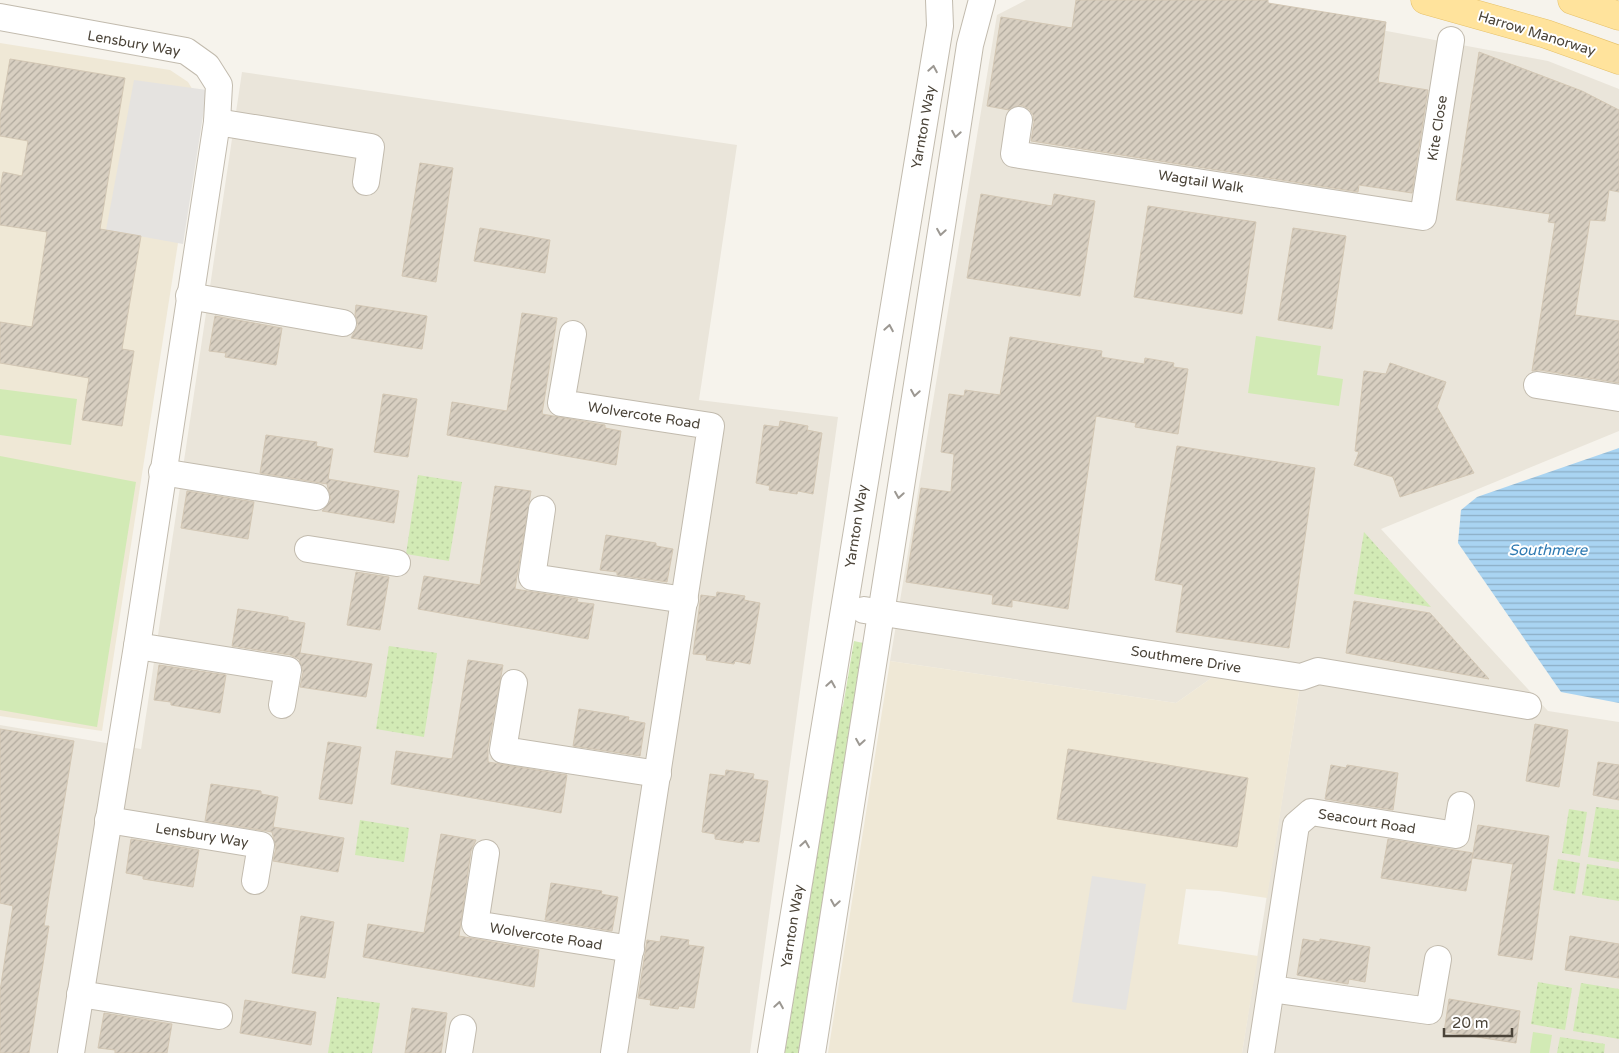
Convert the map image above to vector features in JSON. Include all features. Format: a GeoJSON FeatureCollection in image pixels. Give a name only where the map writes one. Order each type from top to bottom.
{"type":"FeatureCollection","features":[{"type":"Feature","properties":{"kind":"main road","name":"Harrow Manorway"},"geometry":{"type":"LineString","coordinates":[[1424,0],[1546,34],[1619,60]]}},
{"type":"Feature","properties":{"kind":"main road"},"geometry":{"type":"LineString","coordinates":[[1572,0],[1619,16]]}},
{"type":"Feature","properties":{"kind":"street","name":"Yarnton Way"},"geometry":{"type":"LineString","coordinates":[[771,1053],[940,26],[939,0]]}},
{"type":"Feature","properties":{"kind":"street"},"geometry":{"type":"LineString","coordinates":[[812,1053],[970,45],[982,0]]}},
{"type":"Feature","properties":{"kind":"street","name":"Lensbury Way"},"geometry":{"type":"LineString","coordinates":[[0,17],[186,51],[206,66],[219,85],[217,122],[162,472],[137,646],[71,1053]]}},
{"type":"Feature","properties":{"kind":"street","name":"Kite Close"},"geometry":{"type":"LineString","coordinates":[[1423,217],[1451,40]]}},
{"type":"Feature","properties":{"kind":"street","name":"Wagtail Walk"},"geometry":{"type":"LineString","coordinates":[[1019,120],[1014,154],[1423,217]]}},
{"type":"Feature","properties":{"kind":"street"},"geometry":{"type":"LineString","coordinates":[[217,122],[371,147],[366,182]]}},
{"type":"Feature","properties":{"kind":"street"},"geometry":{"type":"LineString","coordinates":[[190,296],[343,323]]}},
{"type":"Feature","properties":{"kind":"street","name":"Wolvercote Road"},"geometry":{"type":"LineString","coordinates":[[573,334],[561,403],[711,426],[614,1053]]}},
{"type":"Feature","properties":{"kind":"street"},"geometry":{"type":"LineString","coordinates":[[1537,385],[1619,398]]}},
{"type":"Feature","properties":{"kind":"street"},"geometry":{"type":"LineString","coordinates":[[162,472],[316,497]]}},
{"type":"Feature","properties":{"kind":"street"},"geometry":{"type":"LineString","coordinates":[[542,509],[532,577],[685,600]]}},
{"type":"Feature","properties":{"kind":"street"},"geometry":{"type":"LineString","coordinates":[[308,549],[397,563]]}},
{"type":"Feature","properties":{"kind":"street","name":"Southmere Drive"},"geometry":{"type":"LineString","coordinates":[[843,607],[1301,677],[1318,670],[1528,706]]}},
{"type":"Feature","properties":{"kind":"street"},"geometry":{"type":"LineString","coordinates":[[137,646],[288,670],[282,705]]}},
{"type":"Feature","properties":{"kind":"street"},"geometry":{"type":"LineString","coordinates":[[514,683],[503,750],[658,774]]}},
{"type":"Feature","properties":{"kind":"street","name":"Seacourt Road"},"geometry":{"type":"LineString","coordinates":[[1261,1053],[1296,825],[1311,812],[1456,835],[1461,805]]}},
{"type":"Feature","properties":{"kind":"street","name":"Lensbury Way"},"geometry":{"type":"LineString","coordinates":[[108,820],[261,845],[255,881]]}},
{"type":"Feature","properties":{"kind":"street","name":"Wolvercote Road"},"geometry":{"type":"LineString","coordinates":[[486,853],[475,924],[630,949]]}},
{"type":"Feature","properties":{"kind":"street"},"geometry":{"type":"LineString","coordinates":[[1271,989],[1429,1011],[1438,959]]}},
{"type":"Feature","properties":{"kind":"street"},"geometry":{"type":"LineString","coordinates":[[80,994],[219,1016]]}},
{"type":"Feature","properties":{"kind":"shaded area"},"geometry":{"type":"Polygon","coordinates":[[[1026,0],[1220,0],[1548,61],[1619,89],[1619,431],[1381,529],[1548,711],[1619,722],[1619,1053],[1242,1053],[1300,686],[1220,672],[1176,703],[890,661],[997,15],[1026,0]]]}},
{"type":"Feature","properties":{"kind":"shaded area"},"geometry":{"type":"Polygon","coordinates":[[[0,43],[170,70],[188,82],[197,97],[199,108],[102,731],[0,716],[0,43]]]}},
{"type":"Feature","properties":{"kind":"shaded area"},"geometry":{"type":"Polygon","coordinates":[[[242,72],[737,145],[699,400],[838,417],[750,1053],[0,1053],[0,725],[141,749],[242,72]]]}},
{"type":"Feature","properties":{"kind":"shaded area"},"geometry":{"type":"Polygon","coordinates":[[[134,80],[207,90],[183,244],[106,230],[134,80]]]}},
{"type":"Feature","properties":{"kind":"shaded area"},"geometry":{"type":"Polygon","coordinates":[[[890,661],[1176,703],[1220,672],[1300,686],[1267,898],[1219,891],[1186,889],[1178,944],[1258,956],[1242,1053],[828,1053],[890,661]]]}},
{"type":"Feature","properties":{"kind":"shaded area"},"geometry":{"type":"Polygon","coordinates":[[[1092,876],[1146,884],[1126,1010],[1072,1002],[1092,876]]]}},
{"type":"Feature","properties":{"kind":"green space"},"geometry":{"type":"Polygon","coordinates":[[[1256,336],[1321,346],[1317,375],[1343,379],[1339,406],[1248,393],[1256,336]]]}},
{"type":"Feature","properties":{"kind":"green space"},"geometry":{"type":"Polygon","coordinates":[[[0,389],[77,399],[71,445],[0,435],[0,389]]]}},
{"type":"Feature","properties":{"kind":"green space"},"geometry":{"type":"Polygon","coordinates":[[[0,456],[136,482],[97,727],[0,710],[0,456]]]}},
{"type":"Feature","properties":{"kind":"green space"},"geometry":{"type":"Polygon","coordinates":[[[418,475],[462,482],[449,561],[406,554],[418,475]]]}},
{"type":"Feature","properties":{"kind":"green space"},"geometry":{"type":"Polygon","coordinates":[[[1364,532],[1431,607],[1354,594],[1364,532]]]}},
{"type":"Feature","properties":{"kind":"green space"},"geometry":{"type":"Polygon","coordinates":[[[854,641],[863,643],[799,1053],[783,1053],[835,717],[843,706],[854,641]]]}},
{"type":"Feature","properties":{"kind":"green space"},"geometry":{"type":"Polygon","coordinates":[[[389,646],[437,653],[424,737],[376,729],[389,646]]]}},
{"type":"Feature","properties":{"kind":"green space"},"geometry":{"type":"Polygon","coordinates":[[[1596,807],[1619,810],[1619,862],[1588,857],[1596,807]]]}},
{"type":"Feature","properties":{"kind":"green space"},"geometry":{"type":"Polygon","coordinates":[[[1569,809],[1587,812],[1580,856],[1562,853],[1569,809]]]}},
{"type":"Feature","properties":{"kind":"green space"},"geometry":{"type":"Polygon","coordinates":[[[360,820],[409,828],[404,862],[355,855],[360,820]]]}},
{"type":"Feature","properties":{"kind":"green space"},"geometry":{"type":"Polygon","coordinates":[[[1558,859],[1580,863],[1575,894],[1553,890],[1558,859]]]}},
{"type":"Feature","properties":{"kind":"green space"},"geometry":{"type":"Polygon","coordinates":[[[1587,864],[1619,869],[1619,901],[1582,895],[1587,864]]]}},
{"type":"Feature","properties":{"kind":"green space"},"geometry":{"type":"Polygon","coordinates":[[[1538,982],[1572,988],[1565,1030],[1531,1024],[1538,982]]]}},
{"type":"Feature","properties":{"kind":"green space"},"geometry":{"type":"Polygon","coordinates":[[[1581,983],[1619,989],[1619,1039],[1573,1031],[1581,983]]]}},
{"type":"Feature","properties":{"kind":"green space"},"geometry":{"type":"Polygon","coordinates":[[[337,997],[380,1003],[372,1053],[328,1053],[337,997]]]}},
{"type":"Feature","properties":{"kind":"green space"},"geometry":{"type":"Polygon","coordinates":[[[1533,1032],[1552,1035],[1549,1053],[1530,1053],[1533,1032]]]}},
{"type":"Feature","properties":{"kind":"green space"},"geometry":{"type":"Polygon","coordinates":[[[1560,1037],[1605,1044],[1604,1053],[1557,1053],[1560,1037]]]}},
{"type":"Feature","properties":{"kind":"water","name":"Southmere"},"geometry":{"type":"Polygon","coordinates":[[[1619,448],[1619,703],[1561,692],[1458,543],[1461,510],[1477,497],[1619,448]]]}},
{"type":"Feature","properties":{"kind":"building"},"geometry":{"type":"Polygon","coordinates":[[[1076,0],[1268,0],[1268,3],[1386,22],[1378,82],[1428,90],[1412,193],[1359,185],[1358,192],[1031,141],[1034,122],[1033,115],[1029,109],[1021,105],[1009,110],[987,106],[1001,17],[1072,28],[1076,0]]]}},
{"type":"Feature","properties":{"kind":"building"},"geometry":{"type":"Polygon","coordinates":[[[1479,52],[1582,91],[1619,110],[1619,192],[1609,190],[1605,221],[1590,220],[1575,315],[1619,321],[1619,383],[1539,370],[1532,371],[1555,223],[1548,222],[1550,214],[1456,200],[1479,52]]]}},
{"type":"Feature","properties":{"kind":"building"},"geometry":{"type":"Polygon","coordinates":[[[10,59],[125,78],[100,229],[141,236],[122,349],[134,351],[122,426],[82,420],[89,378],[0,363],[0,322],[32,327],[47,232],[0,225],[0,189],[3,172],[22,176],[28,141],[0,136],[0,117],[10,59]]]}},
{"type":"Feature","properties":{"kind":"building"},"geometry":{"type":"Polygon","coordinates":[[[420,163],[453,168],[436,282],[402,276],[420,163]]]}},
{"type":"Feature","properties":{"kind":"building"},"geometry":{"type":"Polygon","coordinates":[[[981,194],[1052,206],[1054,194],[1095,201],[1080,296],[967,278],[981,194]]]}},
{"type":"Feature","properties":{"kind":"building"},"geometry":{"type":"Polygon","coordinates":[[[1148,206],[1256,222],[1242,314],[1134,297],[1148,206]]]}},
{"type":"Feature","properties":{"kind":"building"},"geometry":{"type":"Polygon","coordinates":[[[480,228],[550,240],[545,273],[474,261],[480,228]]]}},
{"type":"Feature","properties":{"kind":"building"},"geometry":{"type":"Polygon","coordinates":[[[1293,228],[1346,236],[1332,329],[1278,320],[1293,228]]]}},
{"type":"Feature","properties":{"kind":"building"},"geometry":{"type":"Polygon","coordinates":[[[356,305],[427,316],[422,349],[351,338],[358,325],[355,314],[356,305]]]}},
{"type":"Feature","properties":{"kind":"building"},"geometry":{"type":"Polygon","coordinates":[[[522,313],[557,318],[542,414],[605,425],[605,428],[621,431],[616,465],[447,435],[452,402],[507,411],[522,313]]]}},
{"type":"Feature","properties":{"kind":"building"},"geometry":{"type":"Polygon","coordinates":[[[215,316],[282,328],[276,365],[225,357],[226,353],[209,351],[215,316]]]}},
{"type":"Feature","properties":{"kind":"building"},"geometry":{"type":"Polygon","coordinates":[[[1010,337],[1102,351],[1101,357],[1144,364],[1145,358],[1174,363],[1173,367],[1188,369],[1178,434],[1135,427],[1136,423],[1096,416],[1068,609],[1012,600],[1012,607],[992,604],[993,595],[906,582],[921,488],[951,492],[954,454],[941,452],[949,394],[964,396],[965,390],[1000,395],[1010,337]]]}},
{"type":"Feature","properties":{"kind":"building"},"geometry":{"type":"Polygon","coordinates":[[[1390,363],[1446,382],[1437,407],[1474,473],[1400,497],[1393,477],[1354,465],[1359,452],[1355,451],[1364,371],[1386,374],[1390,363]]]}},
{"type":"Feature","properties":{"kind":"building"},"geometry":{"type":"Polygon","coordinates":[[[383,394],[417,399],[408,457],[374,452],[383,394]]]}},
{"type":"Feature","properties":{"kind":"building"},"geometry":{"type":"Polygon","coordinates":[[[780,421],[808,426],[807,430],[822,433],[813,494],[798,491],[797,494],[769,490],[770,486],[756,483],[764,425],[779,427],[780,421]]]}},
{"type":"Feature","properties":{"kind":"building"},"geometry":{"type":"Polygon","coordinates":[[[266,435],[317,442],[316,446],[333,449],[328,479],[399,491],[394,523],[322,511],[331,500],[327,484],[260,473],[266,435]]]}},
{"type":"Feature","properties":{"kind":"building"},"geometry":{"type":"Polygon","coordinates":[[[1177,446],[1315,468],[1289,648],[1176,632],[1183,585],[1155,580],[1177,446]]]}},
{"type":"Feature","properties":{"kind":"building"},"geometry":{"type":"Polygon","coordinates":[[[495,486],[531,491],[515,589],[578,599],[577,602],[594,604],[588,639],[418,609],[424,576],[480,585],[495,486]]]}},
{"type":"Feature","properties":{"kind":"building"},"geometry":{"type":"Polygon","coordinates":[[[187,491],[254,502],[248,539],[181,528],[187,491]]]}},
{"type":"Feature","properties":{"kind":"building"},"geometry":{"type":"Polygon","coordinates":[[[606,535],[656,543],[656,546],[673,549],[667,582],[617,575],[617,572],[600,570],[606,535]]]}},
{"type":"Feature","properties":{"kind":"building"},"geometry":{"type":"Polygon","coordinates":[[[356,572],[389,577],[380,630],[347,625],[356,572]]]}},
{"type":"Feature","properties":{"kind":"building"},"geometry":{"type":"Polygon","coordinates":[[[717,592],[745,596],[744,600],[760,603],[750,664],[735,661],[734,664],[706,660],[707,655],[693,654],[701,595],[716,597],[717,592]]]}},
{"type":"Feature","properties":{"kind":"building"},"geometry":{"type":"Polygon","coordinates":[[[1354,601],[1430,613],[1489,679],[1346,653],[1354,601]]]}},
{"type":"Feature","properties":{"kind":"building"},"geometry":{"type":"Polygon","coordinates":[[[238,609],[288,617],[288,620],[305,623],[300,653],[372,664],[366,697],[300,687],[303,672],[299,659],[290,655],[232,646],[238,609]]]}},
{"type":"Feature","properties":{"kind":"building"},"geometry":{"type":"Polygon","coordinates":[[[468,660],[503,665],[488,748],[488,762],[567,775],[561,813],[391,784],[396,751],[452,759],[468,660]]]}},
{"type":"Feature","properties":{"kind":"building"},"geometry":{"type":"Polygon","coordinates":[[[159,665],[226,675],[220,713],[171,705],[171,702],[154,700],[159,665]]]}},
{"type":"Feature","properties":{"kind":"building"},"geometry":{"type":"Polygon","coordinates":[[[579,709],[629,717],[628,720],[645,723],[640,756],[573,746],[579,709]]]}},
{"type":"Feature","properties":{"kind":"building"},"geometry":{"type":"Polygon","coordinates":[[[1535,724],[1568,730],[1559,787],[1526,781],[1535,724]]]}},
{"type":"Feature","properties":{"kind":"building"},"geometry":{"type":"Polygon","coordinates":[[[0,729],[74,741],[44,926],[49,926],[29,1053],[0,1053],[0,991],[13,906],[0,903],[0,729]]]}},
{"type":"Feature","properties":{"kind":"building"},"geometry":{"type":"Polygon","coordinates":[[[328,742],[361,747],[352,804],[319,799],[328,742]]]}},
{"type":"Feature","properties":{"kind":"building"},"geometry":{"type":"Polygon","coordinates":[[[1068,749],[1248,778],[1237,847],[1057,819],[1068,749]]]}},
{"type":"Feature","properties":{"kind":"building"},"geometry":{"type":"Polygon","coordinates":[[[1598,762],[1619,765],[1619,800],[1593,795],[1598,762]]]}},
{"type":"Feature","properties":{"kind":"building"},"geometry":{"type":"Polygon","coordinates":[[[1331,765],[1346,768],[1347,765],[1398,773],[1393,810],[1325,799],[1331,765]]]}},
{"type":"Feature","properties":{"kind":"building"},"geometry":{"type":"Polygon","coordinates":[[[726,770],[754,774],[753,779],[768,781],[759,842],[744,840],[743,843],[715,839],[715,834],[702,832],[710,774],[725,776],[726,770]]]}},
{"type":"Feature","properties":{"kind":"building"},"geometry":{"type":"Polygon","coordinates":[[[211,784],[261,791],[261,794],[278,797],[273,827],[344,838],[338,872],[273,861],[276,847],[272,832],[205,821],[211,784]]]}},
{"type":"Feature","properties":{"kind":"building"},"geometry":{"type":"Polygon","coordinates":[[[1478,825],[1549,836],[1532,960],[1498,955],[1513,864],[1472,858],[1478,825]]]}},
{"type":"Feature","properties":{"kind":"building"},"geometry":{"type":"Polygon","coordinates":[[[441,834],[476,840],[471,851],[459,936],[539,950],[534,987],[363,957],[368,924],[424,933],[441,834]]]}},
{"type":"Feature","properties":{"kind":"building"},"geometry":{"type":"Polygon","coordinates":[[[131,839],[199,850],[193,887],[143,879],[143,876],[126,873],[131,839]]]}},
{"type":"Feature","properties":{"kind":"building"},"geometry":{"type":"Polygon","coordinates":[[[1388,839],[1473,853],[1466,891],[1381,878],[1388,839]]]}},
{"type":"Feature","properties":{"kind":"building"},"geometry":{"type":"Polygon","coordinates":[[[551,883],[602,891],[601,894],[618,897],[612,931],[545,920],[551,883]]]}},
{"type":"Feature","properties":{"kind":"building"},"geometry":{"type":"Polygon","coordinates":[[[301,916],[334,922],[325,978],[292,973],[301,916]]]}},
{"type":"Feature","properties":{"kind":"building"},"geometry":{"type":"Polygon","coordinates":[[[661,936],[689,940],[688,945],[704,947],[694,1008],[679,1006],[678,1009],[650,1005],[651,1000],[638,998],[647,940],[660,942],[661,936]]]}},
{"type":"Feature","properties":{"kind":"building"},"geometry":{"type":"Polygon","coordinates":[[[1570,936],[1619,944],[1619,978],[1565,970],[1570,936]]]}},
{"type":"Feature","properties":{"kind":"building"},"geometry":{"type":"Polygon","coordinates":[[[1303,939],[1320,942],[1320,939],[1370,947],[1365,982],[1349,979],[1348,984],[1297,975],[1303,939]]]}},
{"type":"Feature","properties":{"kind":"building"},"geometry":{"type":"Polygon","coordinates":[[[1449,999],[1520,1011],[1516,1043],[1444,1032],[1449,999]]]}},
{"type":"Feature","properties":{"kind":"building"},"geometry":{"type":"Polygon","coordinates":[[[245,1000],[316,1012],[311,1045],[240,1033],[245,1000]]]}},
{"type":"Feature","properties":{"kind":"building"},"geometry":{"type":"Polygon","coordinates":[[[412,1008],[447,1013],[441,1053],[405,1053],[412,1008]]]}},
{"type":"Feature","properties":{"kind":"building"},"geometry":{"type":"Polygon","coordinates":[[[104,1013],[172,1024],[167,1053],[115,1053],[115,1050],[98,1048],[104,1013]]]}}]}
